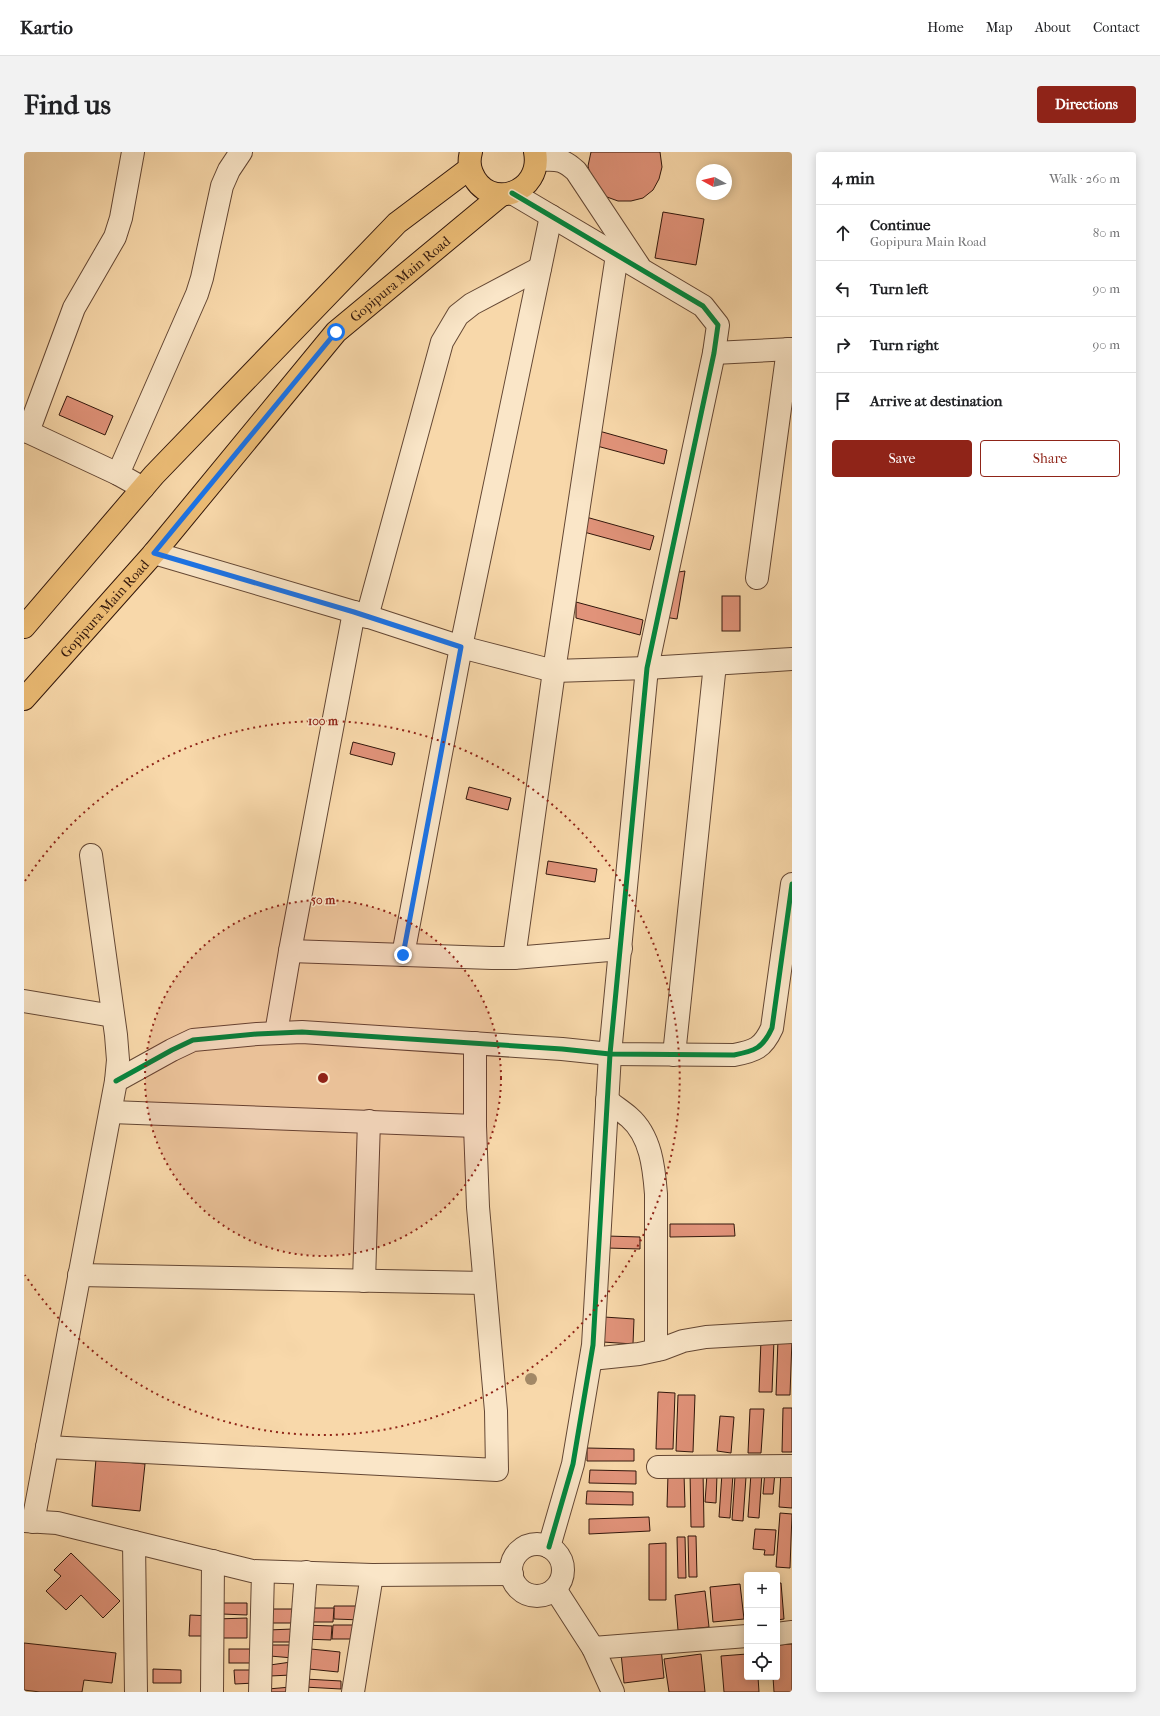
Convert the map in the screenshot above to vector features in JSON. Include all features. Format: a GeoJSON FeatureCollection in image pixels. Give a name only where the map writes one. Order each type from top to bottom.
{"type":"FeatureCollection","features":[{"type":"Feature","properties":{"kind":"main road","name":"Gopipura Main Road"},"geometry":{"type":"LineString","coordinates":[[24,699],[154,553],[336,332],[507,194],[522,188],[530,181],[535,171],[536,156]]}},
{"type":"Feature","properties":{"kind":"main road"},"geometry":{"type":"LineString","coordinates":[[24,627],[143,488],[397,223],[470,160],[474,178],[481,186],[490,192],[507,194]]}},
{"type":"Feature","properties":{"kind":"street"},"geometry":{"type":"LineString","coordinates":[[134,152],[121,218],[115,237],[74,308],[26,431],[118,474],[143,488]]}},
{"type":"Feature","properties":{"kind":"street"},"geometry":{"type":"LineString","coordinates":[[118,474],[197,294],[202,278],[222,186],[229,170],[241,152]]}},
{"type":"Feature","properties":{"kind":"street"},"geometry":{"type":"LineString","coordinates":[[536,156],[565,162],[576,171],[643,272]]}},
{"type":"Feature","properties":{"kind":"street"},"geometry":{"type":"LineString","coordinates":[[507,194],[550,216],[703,306],[718,324],[714,353],[647,668],[610,1054],[591,1359],[573,1464],[549,1547]]}},
{"type":"Feature","properties":{"kind":"street"},"geometry":{"type":"LineString","coordinates":[[403,955],[461,647],[550,216]]}},
{"type":"Feature","properties":{"kind":"street"},"geometry":{"type":"LineString","coordinates":[[514,958],[554,671],[617,255]]}},
{"type":"Feature","properties":{"kind":"street"},"geometry":{"type":"LineString","coordinates":[[276,1033],[290,951],[360,615],[442,342],[448,329],[458,315],[472,304],[540,268]]}},
{"type":"Feature","properties":{"kind":"street"},"geometry":{"type":"LineString","coordinates":[[714,353],[790,349],[757,578]]}},
{"type":"Feature","properties":{"kind":"street"},"geometry":{"type":"LineString","coordinates":[[154,553],[461,647],[554,671],[792,661]]}},
{"type":"Feature","properties":{"kind":"street"},"geometry":{"type":"LineString","coordinates":[[674,1055],[715,664]]}},
{"type":"Feature","properties":{"kind":"street"},"geometry":{"type":"LineString","coordinates":[[91,855],[118,1060],[116,1082],[47,1447],[29,1522],[57,1523],[263,1572],[372,1575],[512,1574]]}},
{"type":"Feature","properties":{"kind":"street"},"geometry":{"type":"LineString","coordinates":[[116,1082],[172,1050],[193,1040],[276,1033],[302,1032],[562,1049],[610,1054],[734,1055],[752,1052],[766,1042],[772,1028],[792,884]]}},
{"type":"Feature","properties":{"kind":"street"},"geometry":{"type":"LineString","coordinates":[[290,951],[514,958],[621,949]]}},
{"type":"Feature","properties":{"kind":"street"},"geometry":{"type":"LineString","coordinates":[[24,1001],[113,1016]]}},
{"type":"Feature","properties":{"kind":"street"},"geometry":{"type":"LineString","coordinates":[[47,1447],[497,1470],[496,1411],[478,1207],[474,1126],[475,1043]]}},
{"type":"Feature","properties":{"kind":"street"},"geometry":{"type":"LineString","coordinates":[[607,1100],[631,1118],[646,1140],[654,1171],[656,1194],[656,1350]]}},
{"type":"Feature","properties":{"kind":"street"},"geometry":{"type":"LineString","coordinates":[[111,1112],[474,1126]]}},
{"type":"Feature","properties":{"kind":"street"},"geometry":{"type":"LineString","coordinates":[[364,1280],[369,1122]]}},
{"type":"Feature","properties":{"kind":"street"},"geometry":{"type":"LineString","coordinates":[[79,1275],[484,1283]]}},
{"type":"Feature","properties":{"kind":"street"},"geometry":{"type":"LineString","coordinates":[[591,1359],[639,1354],[683,1341],[706,1337],[792,1332]]}},
{"type":"Feature","properties":{"kind":"street"},"geometry":{"type":"LineString","coordinates":[[658,1467],[792,1466]]}},
{"type":"Feature","properties":{"kind":"street"},"geometry":{"type":"LineString","coordinates":[[134,1542],[136,1692]]}},
{"type":"Feature","properties":{"kind":"street"},"geometry":{"type":"LineString","coordinates":[[533,1544],[542,1544],[549,1547],[560,1559],[562,1566],[561,1578],[555,1589],[540,1596],[525,1593],[518,1588],[512,1574],[514,1558],[522,1549],[533,1544]]}},
{"type":"Feature","properties":{"kind":"street"},"geometry":{"type":"LineString","coordinates":[[212,1692],[213,1561]]}},
{"type":"Feature","properties":{"kind":"street"},"geometry":{"type":"LineString","coordinates":[[260,1692],[263,1572]]}},
{"type":"Feature","properties":{"kind":"street"},"geometry":{"type":"LineString","coordinates":[[297,1692],[306,1572]]}},
{"type":"Feature","properties":{"kind":"street"},"geometry":{"type":"LineString","coordinates":[[353,1692],[372,1575]]}},
{"type":"Feature","properties":{"kind":"street"},"geometry":{"type":"LineString","coordinates":[[555,1589],[593,1648],[613,1692]]}},
{"type":"Feature","properties":{"kind":"street"},"geometry":{"type":"LineString","coordinates":[[780,1634],[792,1632]]}},
{"type":"Feature","properties":{"kind":"street"},"geometry":{"type":"LineString","coordinates":[[593,1648],[744,1636]]}},
{"type":"Feature","properties":{"kind":"building"},"geometry":{"type":"Polygon","coordinates":[[[591,152],[660,152],[662,167],[659,179],[653,190],[643,198],[631,201],[618,201],[607,197],[597,189],[591,178],[588,166],[591,152]]]}},
{"type":"Feature","properties":{"kind":"building"},"geometry":{"type":"Polygon","coordinates":[[[663,212],[704,219],[696,265],[655,258],[663,212]]]}},
{"type":"Feature","properties":{"kind":"building"},"geometry":{"type":"Polygon","coordinates":[[[67,396],[113,416],[105,435],[59,415],[67,396]]]}},
{"type":"Feature","properties":{"kind":"building"},"geometry":{"type":"Polygon","coordinates":[[[599,431],[667,450],[664,464],[597,446],[599,431]]]}},
{"type":"Feature","properties":{"kind":"building"},"geometry":{"type":"Polygon","coordinates":[[[586,517],[654,536],[650,550],[584,532],[586,517]]]}},
{"type":"Feature","properties":{"kind":"building"},"geometry":{"type":"Polygon","coordinates":[[[685,571],[677,619],[664,617],[672,573],[685,571]]]}},
{"type":"Feature","properties":{"kind":"building"},"geometry":{"type":"Polygon","coordinates":[[[722,596],[740,596],[740,631],[722,631],[722,596]]]}},
{"type":"Feature","properties":{"kind":"building"},"geometry":{"type":"Polygon","coordinates":[[[576,602],[643,620],[640,635],[576,618],[576,602]]]}},
{"type":"Feature","properties":{"kind":"building"},"geometry":{"type":"Polygon","coordinates":[[[353,742],[395,753],[392,765],[350,754],[353,742]]]}},
{"type":"Feature","properties":{"kind":"building"},"geometry":{"type":"Polygon","coordinates":[[[469,787],[511,798],[508,810],[466,799],[469,787]]]}},
{"type":"Feature","properties":{"kind":"building"},"geometry":{"type":"Polygon","coordinates":[[[548,861],[597,869],[595,882],[546,874],[548,861]]]}},
{"type":"Feature","properties":{"kind":"building"},"geometry":{"type":"Polygon","coordinates":[[[670,1224],[734,1224],[735,1236],[670,1237],[670,1224]]]}},
{"type":"Feature","properties":{"kind":"building"},"geometry":{"type":"Polygon","coordinates":[[[607,1236],[640,1237],[640,1249],[607,1248],[607,1236]]]}},
{"type":"Feature","properties":{"kind":"building"},"geometry":{"type":"Polygon","coordinates":[[[604,1317],[634,1319],[633,1344],[603,1342],[604,1317]]]}},
{"type":"Feature","properties":{"kind":"building"},"geometry":{"type":"Polygon","coordinates":[[[778,1339],[792,1339],[790,1395],[776,1395],[778,1339]]]}},
{"type":"Feature","properties":{"kind":"building"},"geometry":{"type":"Polygon","coordinates":[[[761,1340],[774,1340],[772,1392],[759,1392],[761,1340]]]}},
{"type":"Feature","properties":{"kind":"building"},"geometry":{"type":"Polygon","coordinates":[[[658,1392],[675,1393],[673,1449],[656,1449],[658,1392]]]}},
{"type":"Feature","properties":{"kind":"building"},"geometry":{"type":"Polygon","coordinates":[[[678,1395],[695,1395],[693,1452],[676,1451],[678,1395]]]}},
{"type":"Feature","properties":{"kind":"building"},"geometry":{"type":"Polygon","coordinates":[[[783,1408],[792,1408],[792,1452],[782,1452],[783,1408]]]}},
{"type":"Feature","properties":{"kind":"building"},"geometry":{"type":"Polygon","coordinates":[[[750,1409],[764,1409],[761,1453],[748,1453],[750,1409]]]}},
{"type":"Feature","properties":{"kind":"building"},"geometry":{"type":"Polygon","coordinates":[[[720,1416],[734,1417],[731,1453],[717,1451],[720,1416]]]}},
{"type":"Feature","properties":{"kind":"building"},"geometry":{"type":"Polygon","coordinates":[[[587,1448],[634,1449],[634,1461],[587,1461],[587,1448]]]}},
{"type":"Feature","properties":{"kind":"building"},"geometry":{"type":"Polygon","coordinates":[[[96,1459],[145,1464],[140,1511],[92,1506],[96,1459]]]}},
{"type":"Feature","properties":{"kind":"building"},"geometry":{"type":"Polygon","coordinates":[[[590,1470],[636,1471],[636,1484],[589,1483],[590,1470]]]}},
{"type":"Feature","properties":{"kind":"building"},"geometry":{"type":"Polygon","coordinates":[[[703,1470],[704,1527],[691,1527],[690,1471],[703,1470]]]}},
{"type":"Feature","properties":{"kind":"building"},"geometry":{"type":"Polygon","coordinates":[[[765,1471],[775,1472],[773,1494],[763,1494],[765,1471]]]}},
{"type":"Feature","properties":{"kind":"building"},"geometry":{"type":"Polygon","coordinates":[[[781,1471],[792,1471],[792,1508],[779,1507],[781,1471]]]}},
{"type":"Feature","properties":{"kind":"building"},"geometry":{"type":"Polygon","coordinates":[[[722,1473],[733,1474],[730,1518],[719,1517],[722,1473]]]}},
{"type":"Feature","properties":{"kind":"building"},"geometry":{"type":"Polygon","coordinates":[[[751,1473],[762,1473],[759,1518],[748,1517],[751,1473]]]}},
{"type":"Feature","properties":{"kind":"building"},"geometry":{"type":"Polygon","coordinates":[[[668,1474],[684,1474],[685,1507],[667,1507],[668,1474]]]}},
{"type":"Feature","properties":{"kind":"building"},"geometry":{"type":"Polygon","coordinates":[[[707,1474],[717,1475],[716,1503],[705,1502],[707,1474]]]}},
{"type":"Feature","properties":{"kind":"building"},"geometry":{"type":"Polygon","coordinates":[[[735,1476],[746,1477],[743,1521],[732,1520],[735,1476]]]}},
{"type":"Feature","properties":{"kind":"building"},"geometry":{"type":"Polygon","coordinates":[[[587,1491],[633,1492],[633,1505],[586,1504],[587,1491]]]}},
{"type":"Feature","properties":{"kind":"building"},"geometry":{"type":"Polygon","coordinates":[[[780,1513],[792,1514],[790,1568],[776,1567],[780,1513]]]}},
{"type":"Feature","properties":{"kind":"building"},"geometry":{"type":"Polygon","coordinates":[[[649,1517],[650,1531],[589,1534],[589,1519],[649,1517]]]}},
{"type":"Feature","properties":{"kind":"building"},"geometry":{"type":"Polygon","coordinates":[[[755,1529],[776,1530],[774,1555],[764,1555],[765,1550],[753,1549],[755,1529]]]}},
{"type":"Feature","properties":{"kind":"building"},"geometry":{"type":"Polygon","coordinates":[[[688,1536],[696,1536],[697,1577],[689,1577],[688,1536]]]}},
{"type":"Feature","properties":{"kind":"building"},"geometry":{"type":"Polygon","coordinates":[[[677,1537],[685,1537],[686,1578],[678,1578],[677,1537]]]}},
{"type":"Feature","properties":{"kind":"building"},"geometry":{"type":"Polygon","coordinates":[[[666,1543],[666,1600],[649,1600],[649,1544],[666,1543]]]}},
{"type":"Feature","properties":{"kind":"building"},"geometry":{"type":"Polygon","coordinates":[[[71,1553],[120,1601],[103,1618],[81,1595],[66,1610],[46,1591],[61,1576],[54,1570],[71,1553]]]}},
{"type":"Feature","properties":{"kind":"building"},"geometry":{"type":"Polygon","coordinates":[[[780,1583],[781,1583],[784,1619],[780,1620],[780,1583]]]}},
{"type":"Feature","properties":{"kind":"building"},"geometry":{"type":"Polygon","coordinates":[[[740,1584],[744,1619],[713,1622],[710,1587],[740,1584]]]}},
{"type":"Feature","properties":{"kind":"building"},"geometry":{"type":"Polygon","coordinates":[[[705,1591],[709,1627],[678,1630],[675,1595],[705,1591]]]}},
{"type":"Feature","properties":{"kind":"building"},"geometry":{"type":"Polygon","coordinates":[[[222,1603],[247,1603],[247,1615],[222,1614],[222,1603]]]}},
{"type":"Feature","properties":{"kind":"building"},"geometry":{"type":"Polygon","coordinates":[[[334,1606],[363,1606],[362,1620],[334,1619],[334,1606]]]}},
{"type":"Feature","properties":{"kind":"building"},"geometry":{"type":"Polygon","coordinates":[[[305,1608],[334,1608],[333,1622],[305,1622],[305,1608]]]}},
{"type":"Feature","properties":{"kind":"building"},"geometry":{"type":"Polygon","coordinates":[[[267,1609],[295,1609],[295,1623],[267,1623],[267,1609]]]}},
{"type":"Feature","properties":{"kind":"building"},"geometry":{"type":"Polygon","coordinates":[[[190,1615],[211,1616],[210,1636],[189,1636],[190,1615]]]}},
{"type":"Feature","properties":{"kind":"building"},"geometry":{"type":"Polygon","coordinates":[[[247,1618],[247,1638],[216,1638],[216,1619],[247,1618]]]}},
{"type":"Feature","properties":{"kind":"building"},"geometry":{"type":"Polygon","coordinates":[[[303,1625],[332,1626],[331,1640],[303,1639],[303,1625]]]}},
{"type":"Feature","properties":{"kind":"building"},"geometry":{"type":"Polygon","coordinates":[[[333,1625],[361,1625],[361,1639],[332,1639],[333,1625]]]}},
{"type":"Feature","properties":{"kind":"building"},"geometry":{"type":"Polygon","coordinates":[[[293,1629],[293,1642],[268,1642],[268,1630],[293,1629]]]}},
{"type":"Feature","properties":{"kind":"building"},"geometry":{"type":"Polygon","coordinates":[[[24,1643],[116,1653],[112,1683],[84,1680],[82,1692],[40,1692],[24,1690],[24,1643]]]}},
{"type":"Feature","properties":{"kind":"building"},"geometry":{"type":"Polygon","coordinates":[[[792,1644],[792,1692],[774,1692],[773,1680],[780,1680],[780,1645],[792,1644]]]}},
{"type":"Feature","properties":{"kind":"building"},"geometry":{"type":"Polygon","coordinates":[[[269,1645],[293,1645],[293,1658],[270,1656],[269,1645]]]}},
{"type":"Feature","properties":{"kind":"building"},"geometry":{"type":"Polygon","coordinates":[[[661,1648],[664,1678],[624,1683],[621,1653],[661,1648]]]}},
{"type":"Feature","properties":{"kind":"building"},"geometry":{"type":"Polygon","coordinates":[[[229,1649],[257,1649],[257,1663],[229,1663],[229,1649]]]}},
{"type":"Feature","properties":{"kind":"building"},"geometry":{"type":"Polygon","coordinates":[[[311,1649],[340,1652],[338,1672],[309,1669],[311,1649]]]}},
{"type":"Feature","properties":{"kind":"building"},"geometry":{"type":"Polygon","coordinates":[[[701,1654],[705,1692],[669,1692],[664,1659],[701,1654]]]}},
{"type":"Feature","properties":{"kind":"building"},"geometry":{"type":"Polygon","coordinates":[[[744,1654],[744,1680],[758,1680],[759,1692],[724,1692],[721,1656],[744,1654]]]}},
{"type":"Feature","properties":{"kind":"building"},"geometry":{"type":"Polygon","coordinates":[[[291,1662],[291,1675],[270,1676],[270,1665],[291,1662]]]}},
{"type":"Feature","properties":{"kind":"building"},"geometry":{"type":"Polygon","coordinates":[[[153,1669],[181,1670],[181,1683],[153,1683],[153,1669]]]}},
{"type":"Feature","properties":{"kind":"building"},"geometry":{"type":"Polygon","coordinates":[[[234,1670],[255,1670],[255,1683],[235,1684],[234,1670]]]}},
{"type":"Feature","properties":{"kind":"building"},"geometry":{"type":"Polygon","coordinates":[[[305,1679],[341,1681],[341,1689],[304,1687],[305,1679]]]}},
{"type":"Feature","properties":{"kind":"building"},"geometry":{"type":"Polygon","coordinates":[[[291,1687],[291,1692],[268,1692],[268,1689],[291,1687]]]}},
{"type":"Feature","properties":{"kind":"cycle path"},"geometry":{"type":"LineString","coordinates":[[512,193],[703,306],[718,325],[714,353],[647,668],[610,1054],[593,1345],[573,1464],[549,1547]]}},
{"type":"Feature","properties":{"kind":"cycle path"},"geometry":{"type":"LineString","coordinates":[[116,1081],[193,1040],[257,1034],[302,1032],[562,1049],[610,1054],[734,1055],[748,1052],[758,1048],[769,1035],[772,1028],[792,884]]}},
{"type":"Feature","properties":{"kind":"route"},"geometry":{"type":"LineString","coordinates":[[336,332],[154,553],[354,612],[461,647],[403,955]]}}]}
